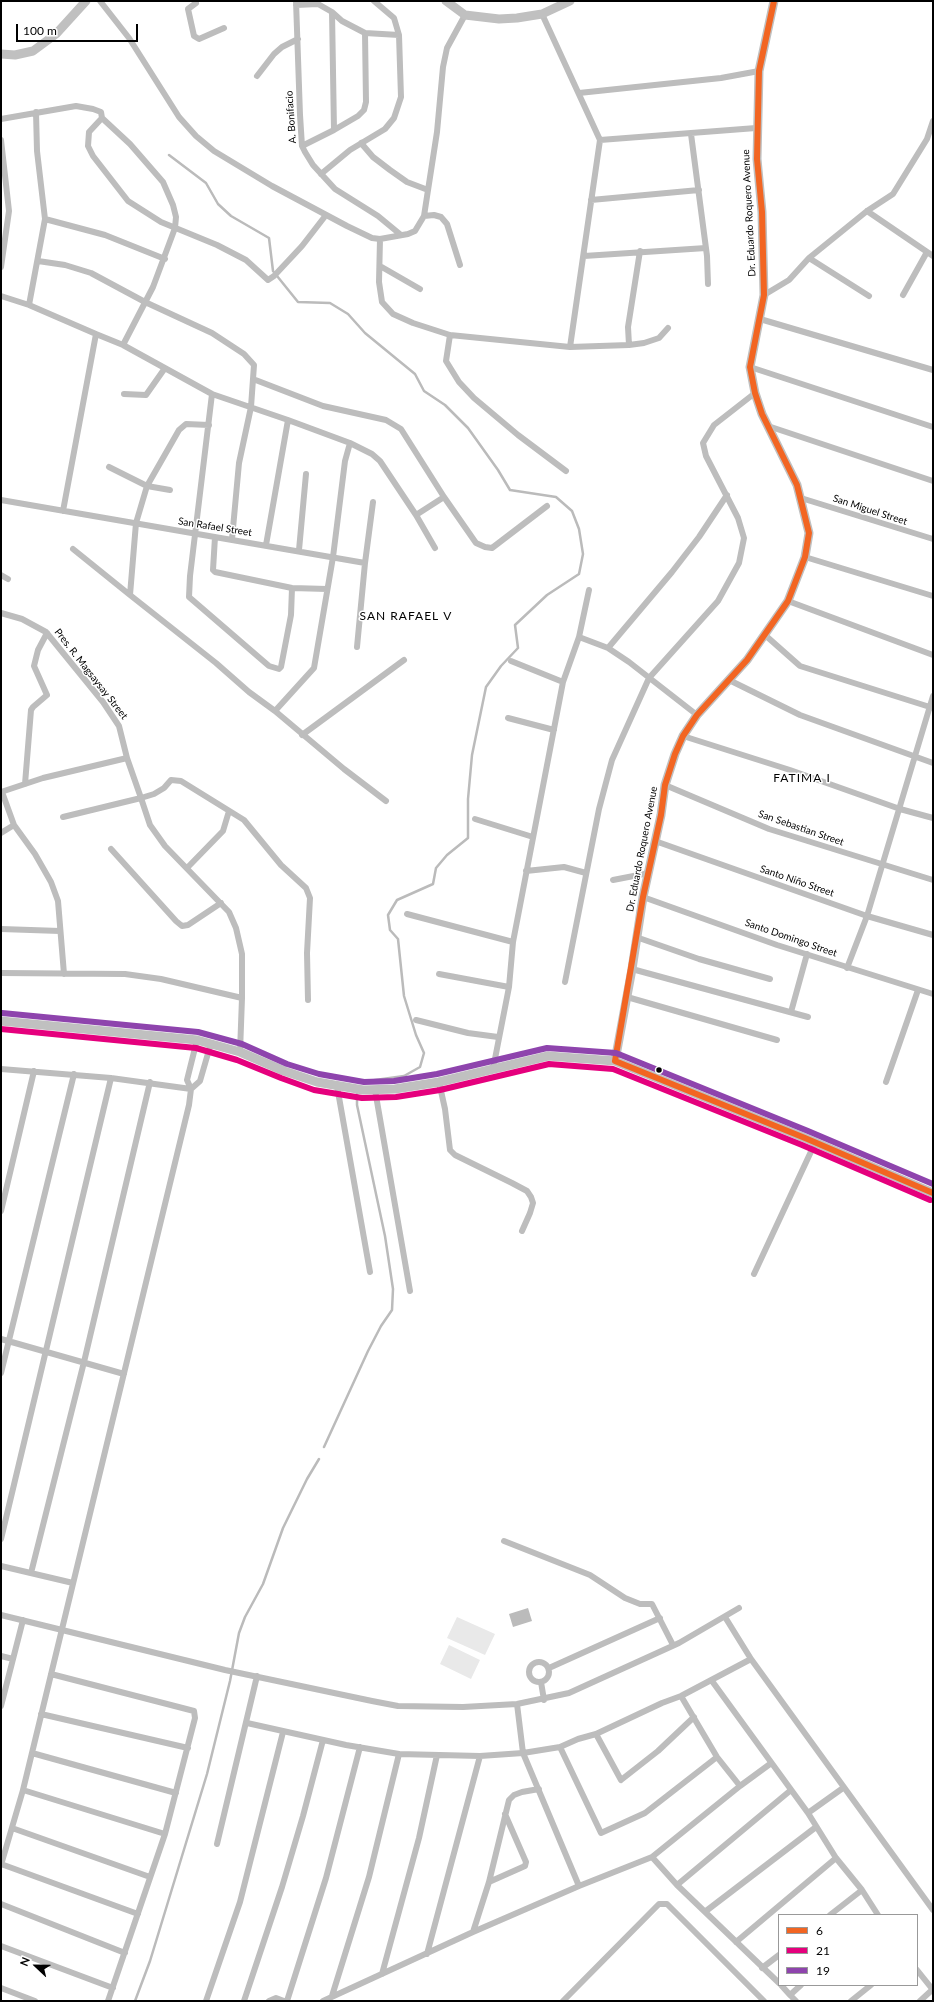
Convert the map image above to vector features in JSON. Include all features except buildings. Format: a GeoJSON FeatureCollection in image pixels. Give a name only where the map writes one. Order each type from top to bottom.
{"type":"FeatureCollection","features":[{"type":"Feature","properties":{"kind":"main road"},"geometry":{"type":"LineString","coordinates":[[1,54],[15,55],[33,50],[56,34],[86,1]]}},
{"type":"Feature","properties":{"kind":"main road"},"geometry":{"type":"LineString","coordinates":[[446,1],[465,15],[499,19],[542,14],[560,3],[570,1]]}},
{"type":"Feature","properties":{"kind":"main road","name":"Dr. Eduardo Roquero Avenue"},"geometry":{"type":"LineString","coordinates":[[615,1061],[632,969],[643,897],[649,873],[665,785],[675,754],[683,736],[697,715],[747,660],[788,601],[805,558],[809,532],[801,498],[768,426],[755,393],[750,367],[764,295],[762,212],[757,159],[756,128],[759,71],[774,1]]}},
{"type":"Feature","properties":{"kind":"main road"},"geometry":{"type":"LineString","coordinates":[[1,1021],[197,1040],[240,1052],[284,1071],[336,1086],[363,1090],[395,1089],[439,1082],[548,1056],[615,1061],[815,1142],[933,1193]]}},
{"type":"Feature","properties":{"kind":"street"},"geometry":{"type":"LineString","coordinates":[[100,1],[130,38],[179,116],[196,136],[228,160],[326,215],[365,236],[380,239],[415,231],[424,216],[447,48],[465,15]]}},
{"type":"Feature","properties":{"kind":"street"},"geometry":{"type":"LineString","coordinates":[[203,1],[196,2],[188,9],[194,36],[199,39],[224,28]]}},
{"type":"Feature","properties":{"kind":"street"},"geometry":{"type":"LineString","coordinates":[[321,174],[361,143],[385,130],[394,118],[401,97],[400,36],[394,18],[374,1]]}},
{"type":"Feature","properties":{"kind":"street"},"geometry":{"type":"LineString","coordinates":[[296,3],[318,4],[332,12],[342,21],[365,33],[400,36]]}},
{"type":"Feature","properties":{"kind":"street","name":"A. Bonifacio"},"geometry":{"type":"LineString","coordinates":[[296,3],[302,146],[312,165],[335,189],[378,216],[401,235]]}},
{"type":"Feature","properties":{"kind":"street"},"geometry":{"type":"LineString","coordinates":[[332,12],[334,130]]}},
{"type":"Feature","properties":{"kind":"street"},"geometry":{"type":"LineString","coordinates":[[542,14],[600,140],[570,348]]}},
{"type":"Feature","properties":{"kind":"street"},"geometry":{"type":"LineString","coordinates":[[302,146],[334,130],[358,116],[364,110],[366,102],[365,33]]}},
{"type":"Feature","properties":{"kind":"street"},"geometry":{"type":"LineString","coordinates":[[257,76],[278,50],[298,39]]}},
{"type":"Feature","properties":{"kind":"street"},"geometry":{"type":"LineString","coordinates":[[579,93],[721,78],[759,71]]}},
{"type":"Feature","properties":{"kind":"street"},"geometry":{"type":"LineString","coordinates":[[1,119],[76,106],[101,112],[102,118],[122,135],[163,182],[176,216],[175,228],[165,259],[123,345]]}},
{"type":"Feature","properties":{"kind":"street"},"geometry":{"type":"LineString","coordinates":[[29,305],[45,219],[37,151],[36,112]]}},
{"type":"Feature","properties":{"kind":"street"},"geometry":{"type":"LineString","coordinates":[[102,118],[89,132],[88,146],[128,201],[148,214],[175,228],[217,245],[246,260],[268,280],[274,276],[302,246],[326,215]]}},
{"type":"Feature","properties":{"kind":"street"},"geometry":{"type":"LineString","coordinates":[[764,295],[789,280],[809,258],[867,210],[893,194],[927,139],[933,121]]}},
{"type":"Feature","properties":{"kind":"street"},"geometry":{"type":"LineString","coordinates":[[600,140],[756,128]]}},
{"type":"Feature","properties":{"kind":"street"},"geometry":{"type":"LineString","coordinates":[[691,134],[706,248],[708,284]]}},
{"type":"Feature","properties":{"kind":"street"},"geometry":{"type":"LineString","coordinates":[[1,140],[9,211],[1,267]]}},
{"type":"Feature","properties":{"kind":"street"},"geometry":{"type":"LineString","coordinates":[[361,143],[373,157],[407,182],[428,190]]}},
{"type":"Feature","properties":{"kind":"street"},"geometry":{"type":"LineString","coordinates":[[591,200],[699,190]]}},
{"type":"Feature","properties":{"kind":"street"},"geometry":{"type":"LineString","coordinates":[[867,210],[933,256]]}},
{"type":"Feature","properties":{"kind":"street"},"geometry":{"type":"LineString","coordinates":[[424,216],[434,215],[441,217],[447,224],[460,265]]}},
{"type":"Feature","properties":{"kind":"street"},"geometry":{"type":"LineString","coordinates":[[45,219],[105,236],[165,259]]}},
{"type":"Feature","properties":{"kind":"street"},"geometry":{"type":"LineString","coordinates":[[380,239],[382,302],[392,314],[413,323],[450,335],[570,348],[629,345],[659,338],[668,328]]}},
{"type":"Feature","properties":{"kind":"street"},"geometry":{"type":"LineString","coordinates":[[584,256],[640,251],[706,248]]}},
{"type":"Feature","properties":{"kind":"street"},"geometry":{"type":"LineString","coordinates":[[629,345],[628,327],[640,251]]}},
{"type":"Feature","properties":{"kind":"street"},"geometry":{"type":"LineString","coordinates":[[903,295],[927,252]]}},
{"type":"Feature","properties":{"kind":"street"},"geometry":{"type":"LineString","coordinates":[[809,258],[869,296]]}},
{"type":"Feature","properties":{"kind":"street"},"geometry":{"type":"LineString","coordinates":[[38,260],[66,265],[91,273],[145,302],[212,332],[244,354],[254,365],[251,407],[239,463],[232,539]]}},
{"type":"Feature","properties":{"kind":"street"},"geometry":{"type":"LineString","coordinates":[[380,266],[420,289]]}},
{"type":"Feature","properties":{"kind":"street"},"geometry":{"type":"LineString","coordinates":[[1,296],[29,305],[123,345],[212,394],[350,443],[372,454],[380,461],[416,515],[435,548]]}},
{"type":"Feature","properties":{"kind":"street"},"geometry":{"type":"LineString","coordinates":[[760,319],[933,370]]}},
{"type":"Feature","properties":{"kind":"street"},"geometry":{"type":"LineString","coordinates":[[63,511],[96,334]]}},
{"type":"Feature","properties":{"kind":"street"},"geometry":{"type":"LineString","coordinates":[[450,335],[446,361],[459,382],[474,398],[518,435],[566,471]]}},
{"type":"Feature","properties":{"kind":"street"},"geometry":{"type":"LineString","coordinates":[[750,367],[933,427]]}},
{"type":"Feature","properties":{"kind":"street"},"geometry":{"type":"LineString","coordinates":[[124,394],[146,395],[165,368]]}},
{"type":"Feature","properties":{"kind":"street"},"geometry":{"type":"LineString","coordinates":[[254,379],[323,406],[386,420],[396,426],[401,430],[444,497],[479,546],[492,548],[547,506]]}},
{"type":"Feature","properties":{"kind":"street"},"geometry":{"type":"LineString","coordinates":[[565,982],[599,808],[612,760],[649,678],[718,601],[739,563],[744,538],[738,518],[706,456],[703,443],[706,435],[714,425],[755,393]]}},
{"type":"Feature","properties":{"kind":"street"},"geometry":{"type":"LineString","coordinates":[[212,394],[194,534],[189,597],[269,666],[279,669],[281,667],[291,615],[292,588]]}},
{"type":"Feature","properties":{"kind":"street"},"geometry":{"type":"LineString","coordinates":[[266,545],[288,420]]}},
{"type":"Feature","properties":{"kind":"street"},"geometry":{"type":"LineString","coordinates":[[130,595],[136,523],[147,486],[179,430],[186,424],[209,425]]}},
{"type":"Feature","properties":{"kind":"street"},"geometry":{"type":"LineString","coordinates":[[768,426],[933,481]]}},
{"type":"Feature","properties":{"kind":"street"},"geometry":{"type":"LineString","coordinates":[[276,711],[314,668],[333,557],[345,461],[350,443]]}},
{"type":"Feature","properties":{"kind":"street"},"geometry":{"type":"LineString","coordinates":[[109,467],[147,486],[170,490]]}},
{"type":"Feature","properties":{"kind":"street"},"geometry":{"type":"LineString","coordinates":[[298,550],[306,474]]}},
{"type":"Feature","properties":{"kind":"street"},"geometry":{"type":"LineString","coordinates":[[608,648],[672,572],[699,537],[727,495]]}},
{"type":"Feature","properties":{"kind":"street"},"geometry":{"type":"LineString","coordinates":[[416,515],[444,497]]}},
{"type":"Feature","properties":{"kind":"street","name":"San Miguel Street"},"geometry":{"type":"LineString","coordinates":[[801,498],[933,540]]}},
{"type":"Feature","properties":{"kind":"street","name":"San Rafael Street"},"geometry":{"type":"LineString","coordinates":[[1,500],[194,534],[298,550],[365,563]]}},
{"type":"Feature","properties":{"kind":"street"},"geometry":{"type":"LineString","coordinates":[[357,647],[372,502]]}},
{"type":"Feature","properties":{"kind":"street"},"geometry":{"type":"LineString","coordinates":[[215,537],[213,570],[215,572],[292,588],[327,589]]}},
{"type":"Feature","properties":{"kind":"street"},"geometry":{"type":"LineString","coordinates":[[73,549],[216,663],[249,692],[276,711],[302,735],[386,801]]}},
{"type":"Feature","properties":{"kind":"street"},"geometry":{"type":"LineString","coordinates":[[805,558],[933,596]]}},
{"type":"Feature","properties":{"kind":"street"},"geometry":{"type":"LineString","coordinates":[[1,575],[8,579]]}},
{"type":"Feature","properties":{"kind":"street"},"geometry":{"type":"LineString","coordinates":[[493,1070],[498,1037],[509,987],[513,942],[563,682],[579,638],[589,590]]}},
{"type":"Feature","properties":{"kind":"street"},"geometry":{"type":"LineString","coordinates":[[788,601],[933,655]]}},
{"type":"Feature","properties":{"kind":"street","name":"Pres. R. Magsaysay Street"},"geometry":{"type":"LineString","coordinates":[[1,613],[22,619],[47,633],[80,673],[119,726],[127,758],[150,825],[165,846],[229,912],[236,928],[242,954],[240,1052]]}},
{"type":"Feature","properties":{"kind":"street"},"geometry":{"type":"LineString","coordinates":[[25,784],[31,710],[47,693],[35,673],[34,664],[38,650],[47,633]]}},
{"type":"Feature","properties":{"kind":"street"},"geometry":{"type":"LineString","coordinates":[[765,635],[800,666],[931,708]]}},
{"type":"Feature","properties":{"kind":"street"},"geometry":{"type":"LineString","coordinates":[[579,638],[608,648],[697,715]]}},
{"type":"Feature","properties":{"kind":"street"},"geometry":{"type":"LineString","coordinates":[[302,735],[404,660]]}},
{"type":"Feature","properties":{"kind":"street"},"geometry":{"type":"LineString","coordinates":[[511,661],[563,682]]}},
{"type":"Feature","properties":{"kind":"street"},"geometry":{"type":"LineString","coordinates":[[728,680],[800,715],[933,764]]}},
{"type":"Feature","properties":{"kind":"street"},"geometry":{"type":"LineString","coordinates":[[847,968],[867,916],[931,708],[933,696]]}},
{"type":"Feature","properties":{"kind":"street"},"geometry":{"type":"LineString","coordinates":[[508,718],[554,730]]}},
{"type":"Feature","properties":{"kind":"street"},"geometry":{"type":"LineString","coordinates":[[683,736],[790,770],[900,809],[933,818]]}},
{"type":"Feature","properties":{"kind":"street"},"geometry":{"type":"LineString","coordinates":[[64,974],[58,901],[51,882],[35,854],[14,825],[1,792],[25,784],[127,758]]}},
{"type":"Feature","properties":{"kind":"street"},"geometry":{"type":"LineString","coordinates":[[63,817],[154,794],[164,788],[171,780],[175,780],[181,781],[244,820],[281,865],[306,888],[310,898],[307,953],[308,1000]]}},
{"type":"Feature","properties":{"kind":"street","name":"San Sebastian Street"},"geometry":{"type":"LineString","coordinates":[[665,785],[769,829],[933,880]]}},
{"type":"Feature","properties":{"kind":"street"},"geometry":{"type":"LineString","coordinates":[[187,868],[222,831],[229,811]]}},
{"type":"Feature","properties":{"kind":"street"},"geometry":{"type":"LineString","coordinates":[[475,819],[533,837]]}},
{"type":"Feature","properties":{"kind":"street"},"geometry":{"type":"LineString","coordinates":[[1,833],[14,825]]}},
{"type":"Feature","properties":{"kind":"street","name":"Santo Niño Street"},"geometry":{"type":"LineString","coordinates":[[655,841],[867,916],[933,935]]}},
{"type":"Feature","properties":{"kind":"street"},"geometry":{"type":"LineString","coordinates":[[111,848],[182,926],[188,925],[221,903]]}},
{"type":"Feature","properties":{"kind":"street"},"geometry":{"type":"LineString","coordinates":[[526,871],[564,867],[586,873]]}},
{"type":"Feature","properties":{"kind":"street"},"geometry":{"type":"LineString","coordinates":[[613,880],[649,873]]}},
{"type":"Feature","properties":{"kind":"street","name":"Santo Domingo Street"},"geometry":{"type":"LineString","coordinates":[[643,897],[847,968],[933,994]]}},
{"type":"Feature","properties":{"kind":"street"},"geometry":{"type":"LineString","coordinates":[[407,914],[513,942]]}},
{"type":"Feature","properties":{"kind":"street"},"geometry":{"type":"LineString","coordinates":[[1,929],[60,931]]}},
{"type":"Feature","properties":{"kind":"street"},"geometry":{"type":"LineString","coordinates":[[636,937],[699,959],[770,979]]}},
{"type":"Feature","properties":{"kind":"street"},"geometry":{"type":"LineString","coordinates":[[791,1012],[807,954]]}},
{"type":"Feature","properties":{"kind":"street"},"geometry":{"type":"LineString","coordinates":[[632,969],[808,1017]]}},
{"type":"Feature","properties":{"kind":"street"},"geometry":{"type":"LineString","coordinates":[[1,973],[125,974],[161,979],[242,998]]}},
{"type":"Feature","properties":{"kind":"street"},"geometry":{"type":"LineString","coordinates":[[439,974],[509,987]]}},
{"type":"Feature","properties":{"kind":"street"},"geometry":{"type":"LineString","coordinates":[[886,1082],[918,990]]}},
{"type":"Feature","properties":{"kind":"street"},"geometry":{"type":"LineString","coordinates":[[627,998],[777,1040]]}},
{"type":"Feature","properties":{"kind":"street"},"geometry":{"type":"LineString","coordinates":[[416,1020],[468,1033],[498,1037]]}},
{"type":"Feature","properties":{"kind":"street"},"geometry":{"type":"LineString","coordinates":[[138,1914],[1,1864],[23,1790],[189,1105],[191,1089],[187,1080],[197,1040]]}},
{"type":"Feature","properties":{"kind":"street"},"geometry":{"type":"LineString","coordinates":[[1,1069],[74,1074],[150,1082],[191,1089],[200,1082],[211,1043]]}},
{"type":"Feature","properties":{"kind":"street"},"geometry":{"type":"LineString","coordinates":[[1,1211],[34,1071]]}},
{"type":"Feature","properties":{"kind":"street"},"geometry":{"type":"LineString","coordinates":[[1,1373],[74,1074]]}},
{"type":"Feature","properties":{"kind":"street"},"geometry":{"type":"LineString","coordinates":[[1,1539],[111,1078]]}},
{"type":"Feature","properties":{"kind":"street"},"geometry":{"type":"LineString","coordinates":[[32,1573],[84,1362],[150,1082]]}},
{"type":"Feature","properties":{"kind":"street"},"geometry":{"type":"LineString","coordinates":[[439,1082],[445,1109],[450,1150],[455,1155],[527,1191],[531,1197],[532,1203],[530,1213],[522,1231]]}},
{"type":"Feature","properties":{"kind":"street"},"geometry":{"type":"LineString","coordinates":[[336,1086],[370,1272]]}},
{"type":"Feature","properties":{"kind":"street"},"geometry":{"type":"LineString","coordinates":[[375,1090],[410,1291]]}},
{"type":"Feature","properties":{"kind":"street"},"geometry":{"type":"LineString","coordinates":[[754,1274],[815,1142]]}},
{"type":"Feature","properties":{"kind":"street"},"geometry":{"type":"LineString","coordinates":[[1,1339],[124,1374]]}},
{"type":"Feature","properties":{"kind":"street"},"geometry":{"type":"LineString","coordinates":[[504,1541],[590,1575],[624,1598],[640,1604],[652,1604],[672,1645]]}},
{"type":"Feature","properties":{"kind":"street"},"geometry":{"type":"LineString","coordinates":[[1,1566],[73,1583]]}},
{"type":"Feature","properties":{"kind":"street"},"geometry":{"type":"LineString","coordinates":[[1,1615],[225,1670],[398,1706],[486,1706],[517,1704],[544,1700],[569,1693],[679,1643],[739,1608]]}},
{"type":"Feature","properties":{"kind":"street"},"geometry":{"type":"LineString","coordinates":[[725,1617],[751,1659],[843,1788],[933,1910]]}},
{"type":"Feature","properties":{"kind":"street"},"geometry":{"type":"LineString","coordinates":[[549,1668],[660,1618]]}},
{"type":"Feature","properties":{"kind":"street"},"geometry":{"type":"LineString","coordinates":[[1,1706],[2,1697],[23,1620]]}},
{"type":"Feature","properties":{"kind":"street"},"geometry":{"type":"LineString","coordinates":[[1,1656],[13,1659]]}},
{"type":"Feature","properties":{"kind":"street"},"geometry":{"type":"LineString","coordinates":[[247,1723],[283,1732],[399,1754],[480,1756],[523,1753],[560,1747],[578,1739],[596,1734],[712,1681],[751,1659]]}},
{"type":"Feature","properties":{"kind":"street"},"geometry":{"type":"LineString","coordinates":[[541,1682],[531,1679],[529,1668],[534,1663],[541,1662],[549,1668]]}},
{"type":"Feature","properties":{"kind":"street"},"geometry":{"type":"LineString","coordinates":[[541,1682],[549,1675],[549,1668]]}},
{"type":"Feature","properties":{"kind":"street"},"geometry":{"type":"LineString","coordinates":[[51,1674],[194,1711],[195,1718],[188,1748],[164,1834],[108,2001]]}},
{"type":"Feature","properties":{"kind":"street"},"geometry":{"type":"LineString","coordinates":[[217,1844],[257,1676]]}},
{"type":"Feature","properties":{"kind":"street"},"geometry":{"type":"LineString","coordinates":[[712,1681],[770,1764],[808,1813],[836,1858],[862,1890],[877,1914]]}},
{"type":"Feature","properties":{"kind":"street"},"geometry":{"type":"LineString","coordinates":[[541,1682],[544,1700]]}},
{"type":"Feature","properties":{"kind":"street"},"geometry":{"type":"LineString","coordinates":[[681,1696],[717,1757],[740,1786]]}},
{"type":"Feature","properties":{"kind":"street"},"geometry":{"type":"LineString","coordinates":[[517,1704],[523,1753],[579,1886]]}},
{"type":"Feature","properties":{"kind":"street"},"geometry":{"type":"LineString","coordinates":[[41,1714],[188,1748]]}},
{"type":"Feature","properties":{"kind":"street"},"geometry":{"type":"LineString","coordinates":[[596,1734],[621,1780],[658,1751],[694,1717]]}},
{"type":"Feature","properties":{"kind":"street"},"geometry":{"type":"LineString","coordinates":[[206,2001],[240,1902],[283,1732]]}},
{"type":"Feature","properties":{"kind":"street"},"geometry":{"type":"LineString","coordinates":[[244,2001],[282,1887],[323,1740]]}},
{"type":"Feature","properties":{"kind":"street"},"geometry":{"type":"LineString","coordinates":[[268,2001],[276,1998],[286,2001],[326,1878],[360,1747]]}},
{"type":"Feature","properties":{"kind":"street"},"geometry":{"type":"LineString","coordinates":[[560,1747],[601,1833],[645,1813],[717,1757]]}},
{"type":"Feature","properties":{"kind":"street"},"geometry":{"type":"LineString","coordinates":[[32,1753],[176,1793]]}},
{"type":"Feature","properties":{"kind":"street"},"geometry":{"type":"LineString","coordinates":[[332,1996],[369,1877],[399,1754]]}},
{"type":"Feature","properties":{"kind":"street"},"geometry":{"type":"LineString","coordinates":[[382,1974],[419,1838],[437,1755]]}},
{"type":"Feature","properties":{"kind":"street"},"geometry":{"type":"LineString","coordinates":[[427,1954],[480,1756]]}},
{"type":"Feature","properties":{"kind":"street"},"geometry":{"type":"LineString","coordinates":[[323,2001],[473,1932],[579,1886],[652,1857],[740,1786],[770,1764]]}},
{"type":"Feature","properties":{"kind":"street"},"geometry":{"type":"LineString","coordinates":[[808,1813],[843,1788]]}},
{"type":"Feature","properties":{"kind":"street"},"geometry":{"type":"LineString","coordinates":[[473,1932],[489,1882],[504,1814],[509,1800],[514,1795],[522,1792],[539,1789]]}},
{"type":"Feature","properties":{"kind":"street"},"geometry":{"type":"LineString","coordinates":[[23,1790],[164,1834]]}},
{"type":"Feature","properties":{"kind":"street"},"geometry":{"type":"LineString","coordinates":[[677,1885],[791,1790]]}},
{"type":"Feature","properties":{"kind":"street"},"geometry":{"type":"LineString","coordinates":[[489,1882],[525,1866],[526,1862],[504,1814]]}},
{"type":"Feature","properties":{"kind":"street"},"geometry":{"type":"LineString","coordinates":[[706,1911],[816,1827]]}},
{"type":"Feature","properties":{"kind":"street"},"geometry":{"type":"LineString","coordinates":[[12,1828],[150,1877]]}},
{"type":"Feature","properties":{"kind":"street"},"geometry":{"type":"LineString","coordinates":[[652,1857],[677,1885],[706,1911],[778,1982]]}},
{"type":"Feature","properties":{"kind":"street"},"geometry":{"type":"LineString","coordinates":[[736,1942],[836,1858]]}},
{"type":"Feature","properties":{"kind":"street"},"geometry":{"type":"LineString","coordinates":[[831,1914],[862,1890]]}},
{"type":"Feature","properties":{"kind":"street"},"geometry":{"type":"LineString","coordinates":[[1,1904],[125,1953]]}},
{"type":"Feature","properties":{"kind":"street"},"geometry":{"type":"LineString","coordinates":[[563,2001],[659,1904],[667,1904],[764,2001]]}},
{"type":"Feature","properties":{"kind":"street"},"geometry":{"type":"LineString","coordinates":[[1,1946],[113,1988]]}},
{"type":"Feature","properties":{"kind":"street"},"geometry":{"type":"LineString","coordinates":[[762,1968],[778,1956]]}},
{"type":"Feature","properties":{"kind":"street"},"geometry":{"type":"LineString","coordinates":[[918,1971],[933,1990],[920,2001]]}},
{"type":"Feature","properties":{"kind":"street"},"geometry":{"type":"LineString","coordinates":[[782,1986],[796,2001]]}},
{"type":"Feature","properties":{"kind":"street"},"geometry":{"type":"LineString","coordinates":[[790,1995],[800,1986]]}},
{"type":"Feature","properties":{"kind":"street"},"geometry":{"type":"LineString","coordinates":[[851,2001],[870,1986]]}},
{"type":"Feature","properties":{"kind":"street"},"geometry":{"type":"LineString","coordinates":[[1,1988],[35,2001]]}},
{"type":"Feature","properties":{"kind":"shaded area"},"geometry":{"type":"Polygon","coordinates":[[[528,1608],[532,1621],[513,1627],[509,1614],[528,1608]]]}},
{"type":"Feature","properties":{"kind":"shaded area"},"geometry":{"type":"Polygon","coordinates":[[[457,1617],[495,1634],[485,1655],[447,1638],[457,1617]]]}},
{"type":"Feature","properties":{"kind":"shaded area"},"geometry":{"type":"Polygon","coordinates":[[[449,1645],[480,1660],[471,1679],[440,1664],[449,1645]]]}},
{"type":"Feature","properties":{"kind":"waterway"},"geometry":{"type":"LineString","coordinates":[[169,155],[206,183],[218,204],[231,216],[269,238],[273,271],[298,302],[330,303],[348,314],[365,333],[415,374],[424,391],[445,405],[468,428],[498,470],[510,490],[556,497],[572,511],[579,529],[583,554],[579,574],[547,595],[515,625],[518,648],[501,666],[486,687],[472,755],[468,799],[468,838],[447,855],[436,868],[433,884],[397,900],[388,915],[390,930],[398,939],[404,996],[416,1035],[424,1053],[420,1067],[404,1076],[368,1081]]}},
{"type":"Feature","properties":{"kind":"waterway"},"geometry":{"type":"LineString","coordinates":[[324,1447],[368,1351],[381,1326],[392,1310],[393,1289],[385,1236],[357,1105],[357,1093]]}},
{"type":"Feature","properties":{"kind":"waterway"},"geometry":{"type":"LineString","coordinates":[[135,2001],[150,1961],[207,1774],[230,1681],[239,1633],[245,1617],[263,1584],[283,1528],[307,1479],[319,1459]]}},
{"type":"Feature","properties":{"kind":"transit line","name":"6"},"geometry":{"type":"LineString","coordinates":[[615,1061],[643,897],[661,815],[665,785],[675,754],[683,736],[697,715],[747,660],[788,601],[805,557],[809,533],[797,485],[762,414],[755,393],[750,367],[764,295],[762,212],[757,159],[759,71],[774,1]]}},
{"type":"Feature","properties":{"kind":"transit line","name":"19"},"geometry":{"type":"LineString","coordinates":[[2,1013],[198,1032],[242,1044],[287,1064],[319,1074],[364,1082],[394,1081],[437,1074],[547,1048],[616,1053],[808,1131],[933,1184]]}},
{"type":"Feature","properties":{"kind":"transit line","name":"21"},"geometry":{"type":"LineString","coordinates":[[1,1029],[196,1048],[237,1060],[314,1090],[362,1098],[396,1097],[440,1090],[549,1064],[613,1069],[802,1145],[930,1200]]}},
{"type":"Feature","properties":{"kind":"transit line","name":"6"},"geometry":{"type":"LineString","coordinates":[[615,1061],[805,1138],[933,1193]]}},
{"type":"Feature","properties":{"kind":"district","name":"SAN RAFAEL V"},"geometry":{"type":"Point","coordinates":[406,616]}},
{"type":"Feature","properties":{"kind":"district","name":"FATIMA I"},"geometry":{"type":"Point","coordinates":[802,778]}}]}
